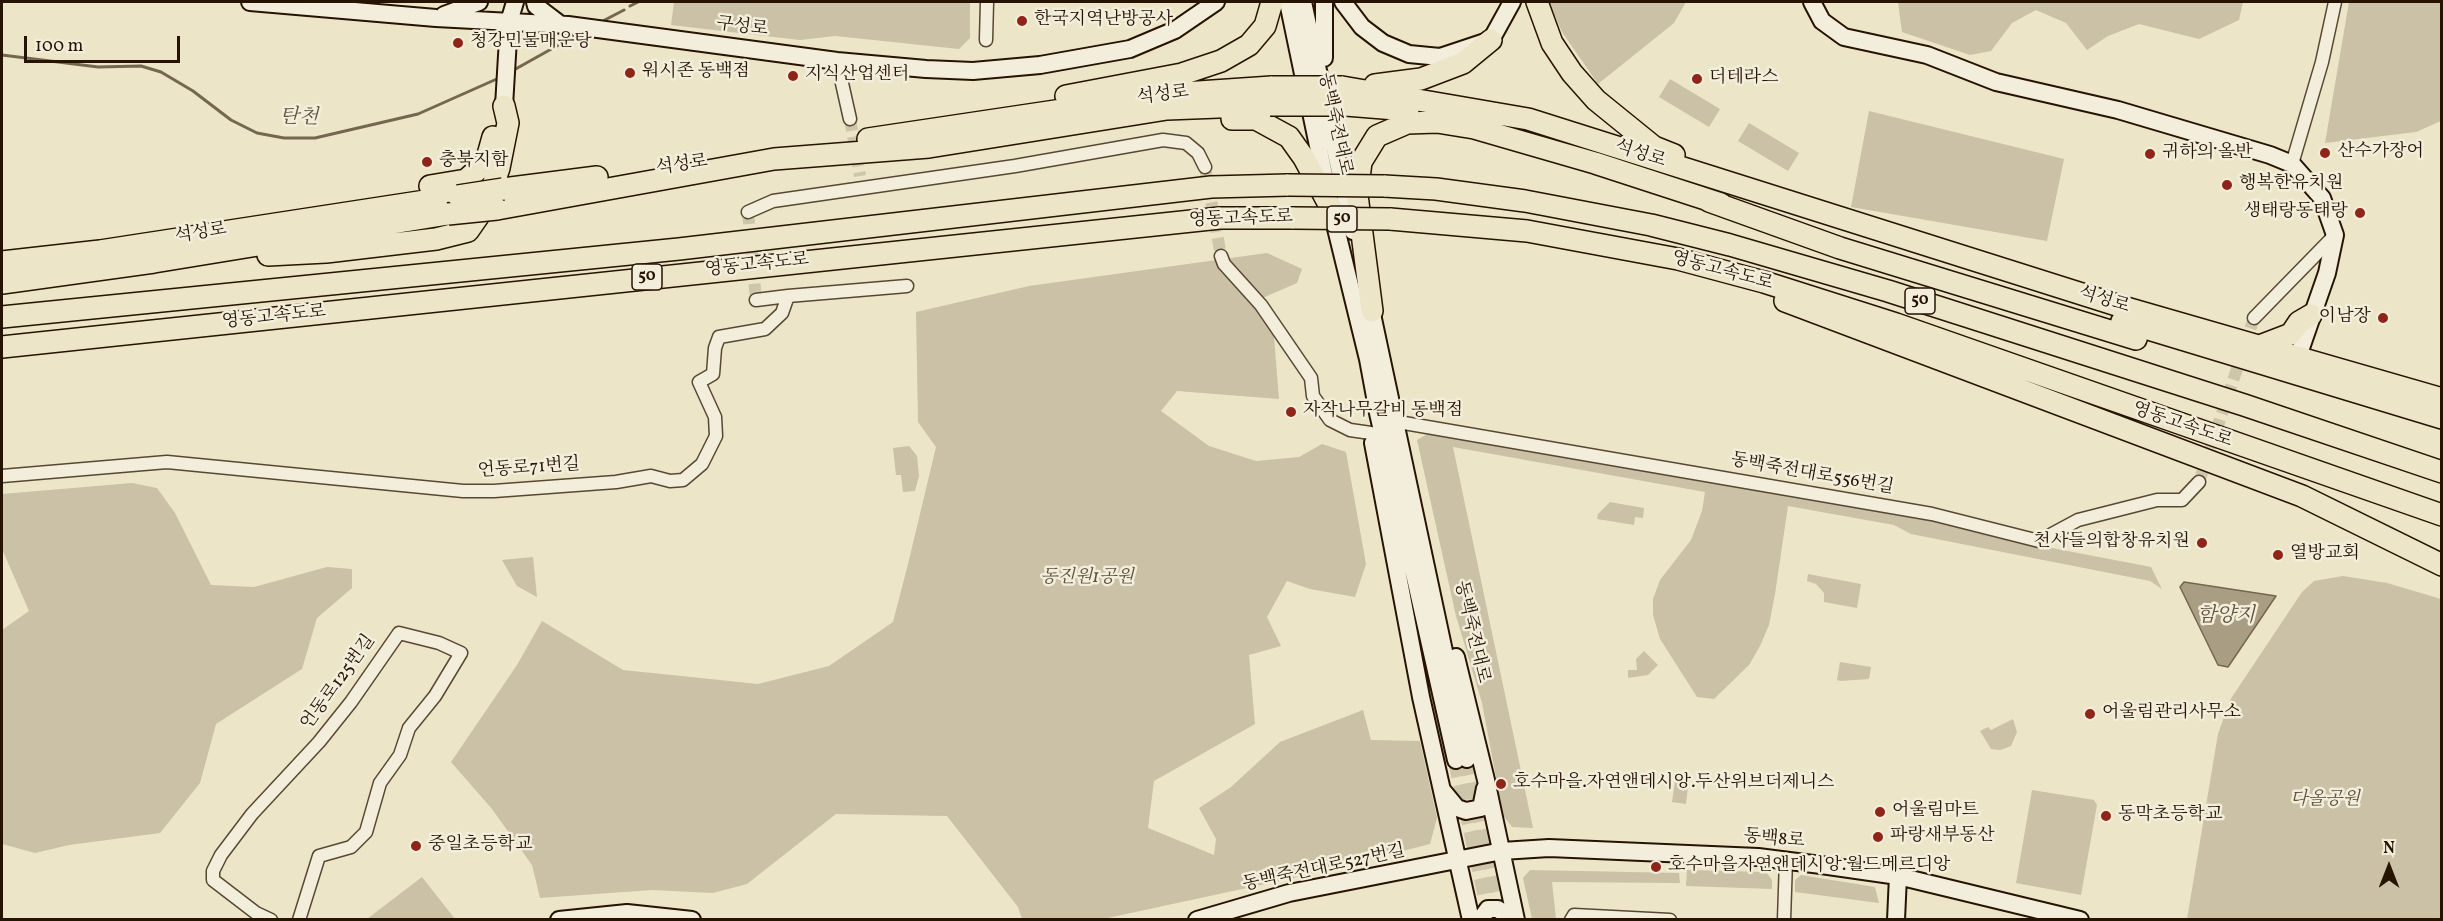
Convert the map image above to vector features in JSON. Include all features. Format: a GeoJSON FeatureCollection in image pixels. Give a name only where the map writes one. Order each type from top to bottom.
{"type":"FeatureCollection","features":[{"type":"Feature","properties":{"kind":"highway"},"geometry":{"type":"LineString","coordinates":[[950,127],[1013,106],[1182,74],[1221,61],[1250,45],[1265,26],[1272,2]]}},
{"type":"Feature","properties":{"kind":"highway"},"geometry":{"type":"LineString","coordinates":[[1537,2],[1552,43],[1572,74],[1605,108],[1654,147],[1760,193]]}},
{"type":"Feature","properties":{"kind":"highway"},"geometry":{"type":"LineString","coordinates":[[1344,96],[1421,79],[1463,63],[1491,40]]}},
{"type":"Feature","properties":{"kind":"highway","name":"석성로"},"geometry":{"type":"LineString","coordinates":[[500,199],[758,156],[1169,94],[1344,96],[1528,119],[2257,347],[2295,365]]}},
{"type":"Feature","properties":{"kind":"highway","name":"석성로"},"geometry":{"type":"LineString","coordinates":[[2,262],[100,251],[176,238],[500,199],[774,159],[929,147],[1167,109],[1271,96]]}},
{"type":"Feature","properties":{"kind":"highway","name":"석성로"},"geometry":{"type":"LineString","coordinates":[[1344,96],[1522,131],[1614,158],[1844,235],[2295,365],[2440,411]]}},
{"type":"Feature","properties":{"kind":"highway"},"geometry":{"type":"LineString","coordinates":[[176,238],[325,201],[466,180],[486,162],[504,106]]}},
{"type":"Feature","properties":{"kind":"highway"},"geometry":{"type":"LineString","coordinates":[[154,262],[326,252],[436,239],[468,231],[486,205],[499,168],[508,123],[504,106]]}},
{"type":"Feature","properties":{"kind":"highway"},"geometry":{"type":"LineString","coordinates":[[774,159],[925,152],[1146,123],[1256,119],[1289,137],[1304,158],[1331,208]]}},
{"type":"Feature","properties":{"kind":"highway"},"geometry":{"type":"LineString","coordinates":[[1372,311],[1357,195],[1361,162],[1377,136],[1407,123],[1437,122],[1474,128],[1595,163],[1840,248],[2303,391],[2440,411]]}},
{"type":"Feature","properties":{"kind":"highway","name":"영동고속도로"},"geometry":{"type":"LineString","coordinates":[[2,317],[679,249],[1212,187],[1288,185],[1436,189],[1525,201],[1651,225],[1741,248],[1878,288],[2244,405],[2442,472]]}},
{"type":"Feature","properties":{"kind":"highway"},"geometry":{"type":"LineString","coordinates":[[1709,201],[1844,235]]}},
{"type":"Feature","properties":{"kind":"highway","name":"석성로"},"geometry":{"type":"LineString","coordinates":[[2,283],[154,262],[453,205]]}},
{"type":"Feature","properties":{"kind":"highway","name":"영동고속도로"},"geometry":{"type":"LineString","coordinates":[[2,347],[1220,218],[1390,219],[1527,231],[1678,259],[1835,304],[2442,515]]}},
{"type":"Feature","properties":{"kind":"highway"},"geometry":{"type":"LineString","coordinates":[[1678,259],[1901,347],[2153,438],[2302,496],[2442,565]]}},
{"type":"Feature","properties":{"kind":"highway"},"geometry":{"type":"LineString","coordinates":[[2257,347],[2291,334],[2299,322],[2311,315]]}},
{"type":"Feature","properties":{"kind":"main road","name":"구성로"},"geometry":{"type":"LineString","coordinates":[[250,2],[436,18],[565,25],[837,61],[973,71],[1040,64],[1130,50],[1175,30],[1216,2]]}},
{"type":"Feature","properties":{"kind":"main road"},"geometry":{"type":"LineString","coordinates":[[436,18],[479,2]]}},
{"type":"Feature","properties":{"kind":"main road"},"geometry":{"type":"LineString","coordinates":[[504,106],[509,22],[515,2]]}},
{"type":"Feature","properties":{"kind":"main road"},"geometry":{"type":"LineString","coordinates":[[535,2],[536,6],[565,25]]}},
{"type":"Feature","properties":{"kind":"main road","name":"동백죽전대로"},"geometry":{"type":"LineString","coordinates":[[1288,2],[1331,208],[1374,357],[1461,760]]}},
{"type":"Feature","properties":{"kind":"main road","name":"동백죽전대로"},"geometry":{"type":"LineString","coordinates":[[1303,2],[1372,311],[1374,357],[1366,402],[1371,433],[1441,788],[1460,861],[1471,920]]}},
{"type":"Feature","properties":{"kind":"main road"},"geometry":{"type":"LineString","coordinates":[[1324,2],[1322,41],[1329,125]]}},
{"type":"Feature","properties":{"kind":"main road"},"geometry":{"type":"LineString","coordinates":[[1343,2],[1362,27],[1383,42],[1410,54],[1440,57],[1491,40],[1512,2]]}},
{"type":"Feature","properties":{"kind":"main road"},"geometry":{"type":"LineString","coordinates":[[1812,2],[1822,21],[1844,37],[1927,55],[1996,82],[2100,105],[2270,155],[2292,164],[2322,198],[2335,235],[2331,262],[2295,365]]}},
{"type":"Feature","properties":{"kind":"main road","name":"동백죽전대로"},"geometry":{"type":"LineString","coordinates":[[1374,357],[1404,423],[1516,920]]}},
{"type":"Feature","properties":{"kind":"main road"},"geometry":{"type":"LineString","coordinates":[[1441,788],[1457,808],[1466,811],[1476,810],[1481,808],[1486,780]]}},
{"type":"Feature","properties":{"kind":"main road","name":"동백8로"},"geometry":{"type":"LineString","coordinates":[[1460,861],[1525,849],[1589,848],[1786,860],[1898,876],[2080,920]]}},
{"type":"Feature","properties":{"kind":"main road","name":"동백죽전대로527번길"},"geometry":{"type":"LineString","coordinates":[[1197,920],[1289,893],[1460,861]]}},
{"type":"Feature","properties":{"kind":"main road"},"geometry":{"type":"LineString","coordinates":[[1896,920],[1898,876]]}},
{"type":"Feature","properties":{"kind":"main road"},"geometry":{"type":"LineString","coordinates":[[1480,920],[1488,909],[1498,909],[1512,920]]}},
{"type":"Feature","properties":{"kind":"main road"},"geometry":{"type":"LineString","coordinates":[[559,920],[627,913],[692,920]]}},
{"type":"Feature","properties":{"kind":"street"},"geometry":{"type":"LineString","coordinates":[[986,40],[987,2]]}},
{"type":"Feature","properties":{"kind":"street"},"geometry":{"type":"LineString","coordinates":[[2292,164],[2322,62],[2334,2]]}},
{"type":"Feature","properties":{"kind":"street"},"geometry":{"type":"LineString","coordinates":[[837,61],[850,119]]}},
{"type":"Feature","properties":{"kind":"street"},"geometry":{"type":"LineString","coordinates":[[748,212],[773,201],[862,181],[1026,164],[1163,140],[1186,143],[1198,153],[1205,167]]}},
{"type":"Feature","properties":{"kind":"street"},"geometry":{"type":"LineString","coordinates":[[2254,318],[2335,235]]}},
{"type":"Feature","properties":{"kind":"street"},"geometry":{"type":"LineString","coordinates":[[1221,256],[1224,264],[1262,305],[1311,378],[1313,396],[1330,420],[1350,430],[1371,433]]}},
{"type":"Feature","properties":{"kind":"street"},"geometry":{"type":"LineString","coordinates":[[756,300],[908,286]]}},
{"type":"Feature","properties":{"kind":"street","name":"언동로71번길"},"geometry":{"type":"LineString","coordinates":[[2,476],[167,462],[463,491],[494,491],[616,482],[651,476],[670,481],[683,480],[702,464],[716,436],[715,417],[699,382],[713,374],[715,348],[719,337],[765,329],[782,313],[788,296]]}},
{"type":"Feature","properties":{"kind":"street","name":"동백죽전대로556번길"},"geometry":{"type":"LineString","coordinates":[[1404,423],[1932,513],[2039,541],[2078,520],[2157,500],[2182,500],[2199,482]]}},
{"type":"Feature","properties":{"kind":"street","name":"언동로125번길"},"geometry":{"type":"LineString","coordinates":[[272,920],[254,916],[213,880],[213,871],[221,855],[252,814],[342,713],[399,633],[439,643],[461,653],[435,696],[409,728],[400,755],[380,783],[366,832],[351,847],[319,856],[299,920]]}},
{"type":"Feature","properties":{"kind":"street"},"geometry":{"type":"LineString","coordinates":[[1784,920],[1786,860]]}},
{"type":"Feature","properties":{"kind":"street"},"geometry":{"type":"LineString","coordinates":[[1571,920],[1574,915],[1670,920]]}},
{"type":"Feature","properties":{"kind":"green space"},"geometry":{"type":"Polygon","coordinates":[[[674,2],[970,2],[970,38],[959,49],[835,36],[800,40],[679,26],[671,25],[674,2]]]}},
{"type":"Feature","properties":{"kind":"green space"},"geometry":{"type":"Polygon","coordinates":[[[1549,2],[1686,2],[1674,23],[1598,84],[1562,32],[1549,2]]]}},
{"type":"Feature","properties":{"kind":"green space"},"geometry":{"type":"Polygon","coordinates":[[[1898,2],[2243,2],[2239,20],[2199,39],[2139,24],[2108,36],[2087,50],[2066,23],[2036,10],[2012,23],[1991,51],[1970,55],[1902,32],[1898,2]]]}},
{"type":"Feature","properties":{"kind":"green space"},"geometry":{"type":"Polygon","coordinates":[[[2349,2],[2441,2],[2441,121],[2416,132],[2325,143],[2349,2]]]}},
{"type":"Feature","properties":{"kind":"green space"},"geometry":{"type":"Polygon","coordinates":[[[1670,79],[1720,109],[1709,127],[1659,97],[1670,79]]]}},
{"type":"Feature","properties":{"kind":"green space"},"geometry":{"type":"Polygon","coordinates":[[[1869,111],[2064,159],[2047,241],[1851,207],[1869,111]]]}},
{"type":"Feature","properties":{"kind":"green space"},"geometry":{"type":"Polygon","coordinates":[[[1749,123],[1799,153],[1788,171],[1738,141],[1749,123]]]}},
{"type":"Feature","properties":{"kind":"green space","name":"동진원1공원"},"geometry":{"type":"Polygon","coordinates":[[[1267,253],[1302,269],[1297,283],[1258,300],[1274,337],[1279,399],[1177,391],[1161,411],[1209,446],[1256,461],[1299,457],[1322,444],[1346,452],[1366,564],[1355,597],[1310,589],[1287,581],[1267,617],[1281,646],[1249,655],[1255,724],[1154,781],[1148,828],[1214,855],[1216,839],[1199,808],[1231,787],[1280,742],[1363,710],[1371,740],[1420,741],[1437,818],[1430,844],[1307,875],[1103,919],[1022,919],[1018,907],[947,816],[836,814],[747,884],[713,893],[652,890],[540,898],[532,865],[492,809],[451,762],[517,665],[542,621],[623,670],[758,684],[829,666],[893,622],[908,564],[936,447],[918,422],[916,312],[1029,286],[1267,253]]]}},
{"type":"Feature","properties":{"kind":"green space"},"geometry":{"type":"Polygon","coordinates":[[[1429,433],[1919,515],[2036,545],[2151,567],[2162,589],[2150,581],[1911,534],[1894,525],[1788,506],[1769,625],[1760,646],[1749,665],[1714,699],[1697,697],[1660,639],[1653,615],[1653,599],[1660,580],[1691,540],[1702,511],[1705,492],[1453,447],[1533,828],[1512,827],[1503,815],[1482,703],[1456,616],[1417,440],[1429,433]]]}},
{"type":"Feature","properties":{"kind":"green space"},"geometry":{"type":"Polygon","coordinates":[[[909,446],[917,456],[919,476],[915,491],[903,492],[901,475],[896,475],[893,448],[909,446]]]}},
{"type":"Feature","properties":{"kind":"green space"},"geometry":{"type":"Polygon","coordinates":[[[132,483],[157,488],[175,513],[211,585],[254,587],[327,567],[352,569],[352,588],[317,618],[302,669],[216,724],[200,783],[160,833],[69,845],[35,853],[2,844],[2,630],[29,611],[2,549],[2,494],[132,483]]]}},
{"type":"Feature","properties":{"kind":"green space"},"geometry":{"type":"Polygon","coordinates":[[[1610,502],[1644,508],[1643,518],[1635,517],[1634,525],[1597,519],[1598,514],[1610,502]]]}},
{"type":"Feature","properties":{"kind":"green space"},"geometry":{"type":"Polygon","coordinates":[[[533,557],[537,597],[517,586],[502,560],[533,557]]]}},
{"type":"Feature","properties":{"kind":"green space"},"geometry":{"type":"Polygon","coordinates":[[[1808,574],[1861,584],[1857,608],[1824,602],[1824,593],[1816,584],[1807,581],[1808,574]]]}},
{"type":"Feature","properties":{"kind":"green space","name":"다올공원"},"geometry":{"type":"Polygon","coordinates":[[[2343,576],[2387,583],[2441,599],[2441,919],[2187,919],[2218,734],[2230,700],[2302,592],[2314,581],[2343,576]]]}},
{"type":"Feature","properties":{"kind":"green space"},"geometry":{"type":"Polygon","coordinates":[[[1644,651],[1658,665],[1648,675],[1628,678],[1628,670],[1637,670],[1636,659],[1644,651]]]}},
{"type":"Feature","properties":{"kind":"green space"},"geometry":{"type":"Polygon","coordinates":[[[1840,662],[1871,667],[1869,679],[1837,680],[1840,662]]]}},
{"type":"Feature","properties":{"kind":"green space"},"geometry":{"type":"Polygon","coordinates":[[[2013,719],[2017,732],[2011,746],[2000,750],[1991,749],[1980,731],[1988,727],[1991,730],[2013,719]]]}},
{"type":"Feature","properties":{"kind":"green space"},"geometry":{"type":"Polygon","coordinates":[[[1676,775],[1689,777],[1686,804],[1672,802],[1676,775]]]}},
{"type":"Feature","properties":{"kind":"green space"},"geometry":{"type":"Polygon","coordinates":[[[2032,790],[2094,800],[2097,805],[2081,895],[2016,883],[2032,790]]]}},
{"type":"Feature","properties":{"kind":"green space"},"geometry":{"type":"Polygon","coordinates":[[[1530,870],[1679,873],[1680,883],[1552,882],[1556,919],[1532,919],[1523,878],[1530,870]]]}},
{"type":"Feature","properties":{"kind":"green space"},"geometry":{"type":"Polygon","coordinates":[[[1687,870],[1766,872],[1772,880],[1772,889],[1686,886],[1687,870]]]}},
{"type":"Feature","properties":{"kind":"green space"},"geometry":{"type":"Polygon","coordinates":[[[1801,875],[1875,887],[1879,903],[1795,892],[1795,880],[1801,875]]]}},
{"type":"Feature","properties":{"kind":"green space"},"geometry":{"type":"Polygon","coordinates":[[[422,877],[455,919],[367,919],[422,877]]]}},
{"type":"Feature","properties":{"kind":"water","name":"함양지"},"geometry":{"type":"Polygon","coordinates":[[[2184,582],[2276,596],[2228,667],[2218,665],[2180,587],[2184,582]]]}},
{"type":"Feature","properties":{"kind":"waterway","name":"탄천"},"geometry":{"type":"LineString","coordinates":[[630,6],[638,2]]}},
{"type":"Feature","properties":{"kind":"waterway","name":"탄천"},"geometry":{"type":"LineString","coordinates":[[599,23],[624,10]]}},
{"type":"Feature","properties":{"kind":"waterway","name":"탄천"},"geometry":{"type":"LineString","coordinates":[[512,71],[580,33]]}},
{"type":"Feature","properties":{"kind":"waterway","name":"탄천"},"geometry":{"type":"LineString","coordinates":[[2,55],[98,67],[141,66],[161,72],[193,91],[231,120],[257,133],[284,138],[315,138],[418,114],[499,78]]}},
{"type":"Feature","properties":{"kind":"tunnel"},"geometry":{"type":"LineString","coordinates":[[850,119],[860,176]]}},
{"type":"Feature","properties":{"kind":"tunnel"},"geometry":{"type":"LineString","coordinates":[[1205,167],[1221,256]]}},
{"type":"Feature","properties":{"kind":"tunnel"},"geometry":{"type":"LineString","coordinates":[[748,212],[756,300]]}},
{"type":"Feature","properties":{"kind":"tunnel"},"geometry":{"type":"LineString","coordinates":[[2199,482],[2254,318]]}},
{"type":"Feature","properties":{"kind":"tunnel"},"geometry":{"type":"LineString","coordinates":[[1467,759],[1504,920]]}},
{"type":"Feature","properties":{"kind":"tunnel"},"geometry":{"type":"LineString","coordinates":[[1456,761],[1491,920]]}},
{"type":"Feature","properties":{"kind":"place","name":"한국지역난방공사"},"geometry":{"type":"Point","coordinates":[1022,21]}},
{"type":"Feature","properties":{"kind":"place","name":"청강민물매운탕"},"geometry":{"type":"Point","coordinates":[458,43]}},
{"type":"Feature","properties":{"kind":"place","name":"워시존 동백점"},"geometry":{"type":"Point","coordinates":[630,73]}},
{"type":"Feature","properties":{"kind":"place","name":"지식산업센터"},"geometry":{"type":"Point","coordinates":[793,76]}},
{"type":"Feature","properties":{"kind":"place","name":"더테라스"},"geometry":{"type":"Point","coordinates":[1697,79]}},
{"type":"Feature","properties":{"kind":"place","name":"산수가장어"},"geometry":{"type":"Point","coordinates":[2325,153]}},
{"type":"Feature","properties":{"kind":"place","name":"귀하의 올반"},"geometry":{"type":"Point","coordinates":[2150,154]}},
{"type":"Feature","properties":{"kind":"place","name":"충북지함"},"geometry":{"type":"Point","coordinates":[427,162]}},
{"type":"Feature","properties":{"kind":"place","name":"행복한유치원"},"geometry":{"type":"Point","coordinates":[2227,185]}},
{"type":"Feature","properties":{"kind":"place","name":"생태랑동태랑"},"geometry":{"type":"Point","coordinates":[2360,213]}},
{"type":"Feature","properties":{"kind":"place","name":"이남장"},"geometry":{"type":"Point","coordinates":[2383,318]}},
{"type":"Feature","properties":{"kind":"place","name":"자작나무갈비 동백점"},"geometry":{"type":"Point","coordinates":[1291,412]}},
{"type":"Feature","properties":{"kind":"place","name":"천사들의합창유치원"},"geometry":{"type":"Point","coordinates":[2202,543]}},
{"type":"Feature","properties":{"kind":"place","name":"열방교회"},"geometry":{"type":"Point","coordinates":[2278,555]}},
{"type":"Feature","properties":{"kind":"place","name":"어울림관리사무소"},"geometry":{"type":"Point","coordinates":[2090,714]}},
{"type":"Feature","properties":{"kind":"place","name":"호수마을.자연앤데시앙.두산위브더제니스"},"geometry":{"type":"Point","coordinates":[1501,784]}},
{"type":"Feature","properties":{"kind":"place","name":"어울림마트"},"geometry":{"type":"Point","coordinates":[1880,812]}},
{"type":"Feature","properties":{"kind":"place","name":"동막초등학교"},"geometry":{"type":"Point","coordinates":[2106,816]}},
{"type":"Feature","properties":{"kind":"place","name":"파랑새부동산"},"geometry":{"type":"Point","coordinates":[1878,837]}},
{"type":"Feature","properties":{"kind":"place","name":"중일초등학교"},"geometry":{"type":"Point","coordinates":[416,846]}},
{"type":"Feature","properties":{"kind":"place","name":"호수마을자연앤데시앙.월드메르디앙"},"geometry":{"type":"Point","coordinates":[1656,867]}}]}
